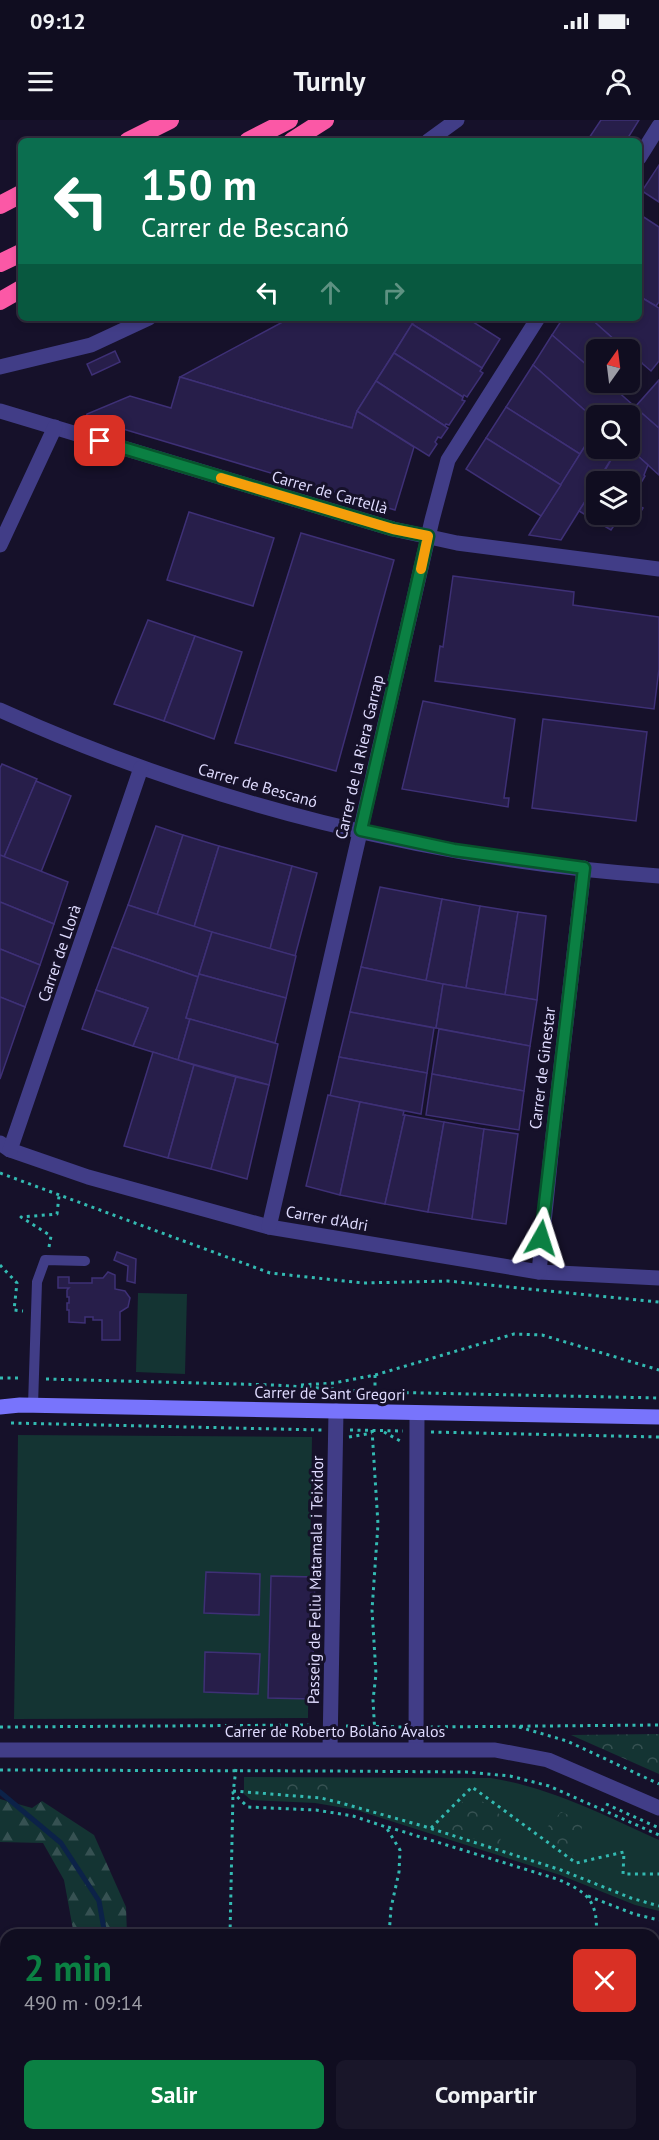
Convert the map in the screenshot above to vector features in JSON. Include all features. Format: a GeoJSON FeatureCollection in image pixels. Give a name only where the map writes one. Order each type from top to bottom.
{"type":"FeatureCollection","features":[{"type":"Feature","properties":{"kind":"highway"},"geometry":{"type":"LineString","coordinates":[[134,138],[170,120]]}},
{"type":"Feature","properties":{"kind":"highway"},"geometry":{"type":"LineString","coordinates":[[254,138],[289,120]]}},
{"type":"Feature","properties":{"kind":"highway"},"geometry":{"type":"LineString","coordinates":[[297,138],[326,120]]}},
{"type":"Feature","properties":{"kind":"highway"},"geometry":{"type":"LineString","coordinates":[[0,205],[18,196]]}},
{"type":"Feature","properties":{"kind":"highway"},"geometry":{"type":"LineString","coordinates":[[0,263],[18,254]]}},
{"type":"Feature","properties":{"kind":"highway"},"geometry":{"type":"LineString","coordinates":[[0,301],[18,291]]}},
{"type":"Feature","properties":{"kind":"main road","name":"Carrer de Sant Gregori"},"geometry":{"type":"LineString","coordinates":[[0,1407],[33,1405],[659,1417]]}},
{"type":"Feature","properties":{"kind":"street"},"geometry":{"type":"LineString","coordinates":[[432,138],[457,120]]}},
{"type":"Feature","properties":{"kind":"street"},"geometry":{"type":"LineString","coordinates":[[642,153],[659,126]]}},
{"type":"Feature","properties":{"kind":"street"},"geometry":{"type":"LineString","coordinates":[[0,367],[91,345],[143,321]]}},
{"type":"Feature","properties":{"kind":"street","name":"Carrer de la Riera Garrap"},"geometry":{"type":"LineString","coordinates":[[269,1227],[428,536],[448,460],[536,321]]}},
{"type":"Feature","properties":{"kind":"street","name":"Carrer de Cartellà"},"geometry":{"type":"LineString","coordinates":[[0,411],[393,529],[457,543],[659,569]]}},
{"type":"Feature","properties":{"kind":"street"},"geometry":{"type":"LineString","coordinates":[[0,545],[55,427]]}},
{"type":"Feature","properties":{"kind":"street","name":"Carrer de Bescanó"},"geometry":{"type":"LineString","coordinates":[[0,710],[76,744],[141,768],[244,801],[326,823],[454,850],[659,876]]}},
{"type":"Feature","properties":{"kind":"street","name":"Carrer de Llorà"},"geometry":{"type":"LineString","coordinates":[[5,1147],[141,768]]}},
{"type":"Feature","properties":{"kind":"street","name":"Carrer de Ginestar"},"geometry":{"type":"LineString","coordinates":[[539,1272],[584,868]]}},
{"type":"Feature","properties":{"kind":"street","name":"Carrer d'Adri"},"geometry":{"type":"LineString","coordinates":[[5,1147],[88,1177],[269,1227],[539,1272],[659,1278]]}},
{"type":"Feature","properties":{"kind":"street","name":"Passeig de Feliu Matamala i Teixidor"},"geometry":{"type":"LineString","coordinates":[[330,1749],[336,1411]]}},
{"type":"Feature","properties":{"kind":"street"},"geometry":{"type":"LineString","coordinates":[[416,1749],[417,1413]]}},
{"type":"Feature","properties":{"kind":"street","name":"Carrer de Roberto Bolaño Ávalos"},"geometry":{"type":"LineString","coordinates":[[0,1750],[488,1749],[531,1756],[571,1769],[659,1808]]}},
{"type":"Feature","properties":{"kind":"lane"},"geometry":{"type":"LineString","coordinates":[[33,1405],[37,1282],[45,1260],[85,1261]]}},
{"type":"Feature","properties":{"kind":"path"},"geometry":{"type":"LineString","coordinates":[[0,1173],[270,1273],[363,1283],[448,1281],[659,1302]]}},
{"type":"Feature","properties":{"kind":"path"},"geometry":{"type":"LineString","coordinates":[[51,1236],[21,1217],[57,1214],[59,1195]]}},
{"type":"Feature","properties":{"kind":"path"},"geometry":{"type":"LineString","coordinates":[[0,1265],[17,1283],[14,1310],[36,1313]]}},
{"type":"Feature","properties":{"kind":"path"},"geometry":{"type":"LineString","coordinates":[[290,1386],[334,1383],[375,1375],[514,1334],[542,1335],[659,1370]]}},
{"type":"Feature","properties":{"kind":"path"},"geometry":{"type":"LineString","coordinates":[[375,1375],[372,1430],[378,1524],[372,1610],[376,1674],[373,1700],[376,1772]]}},
{"type":"Feature","properties":{"kind":"path"},"geometry":{"type":"LineString","coordinates":[[0,1377],[290,1386],[375,1392],[659,1398]]}},
{"type":"Feature","properties":{"kind":"path"},"geometry":{"type":"LineString","coordinates":[[514,1725],[567,1741],[659,1784]]}},
{"type":"Feature","properties":{"kind":"path"},"geometry":{"type":"LineString","coordinates":[[0,1770],[466,1772],[510,1776],[549,1786],[659,1835]]}},
{"type":"Feature","properties":{"kind":"path"},"geometry":{"type":"LineString","coordinates":[[230,1929],[233,1792],[236,1770]]}},
{"type":"Feature","properties":{"kind":"path"},"geometry":{"type":"LineString","coordinates":[[431,1828],[472,1787],[576,1863],[624,1852],[622,1874],[659,1874]]}},
{"type":"Feature","properties":{"kind":"path"},"geometry":{"type":"LineString","coordinates":[[233,1792],[248,1807],[316,1810],[353,1816],[557,1880],[575,1887],[586,1895],[634,1914],[659,1920]]}},
{"type":"Feature","properties":{"kind":"path"},"geometry":{"type":"LineString","coordinates":[[233,1792],[321,1798],[431,1828],[561,1870],[631,1898],[659,1906]]}},
{"type":"Feature","properties":{"kind":"path"},"geometry":{"type":"LineString","coordinates":[[599,1801],[659,1828]]}},
{"type":"Feature","properties":{"kind":"path"},"geometry":{"type":"LineString","coordinates":[[386,1827],[400,1850],[399,1872],[391,1908],[389,1929]]}},
{"type":"Feature","properties":{"kind":"path"},"geometry":{"type":"LineString","coordinates":[[586,1895],[597,1916],[596,1929]]}},
{"type":"Feature","properties":{"kind":"green space"},"geometry":{"type":"Polygon","coordinates":[[[138,1293],[187,1294],[185,1374],[136,1372],[138,1293]]]}},
{"type":"Feature","properties":{"kind":"green space"},"geometry":{"type":"Polygon","coordinates":[[[18,1435],[312,1437],[308,1718],[14,1719],[18,1435]]]}},
{"type":"Feature","properties":{"kind":"green space"},"geometry":{"type":"Polygon","coordinates":[[[659,1734],[659,1774],[571,1735],[659,1734]]]}},
{"type":"Feature","properties":{"kind":"green space"},"geometry":{"type":"Polygon","coordinates":[[[244,1777],[491,1778],[535,1788],[577,1803],[659,1840],[659,1911],[635,1905],[560,1875],[356,1810],[315,1803],[251,1800],[244,1794],[244,1777]]]}},
{"type":"Feature","properties":{"kind":"green space"},"geometry":{"type":"Polygon","coordinates":[[[333,1778],[339,1783],[332,1797],[282,1791],[276,1788],[276,1782],[333,1778]]]}},
{"type":"Feature","properties":{"kind":"green space"},"geometry":{"type":"Polygon","coordinates":[[[471,1793],[502,1816],[500,1846],[438,1828],[471,1793]]]}},
{"type":"Feature","properties":{"kind":"green space"},"geometry":{"type":"Polygon","coordinates":[[[0,1799],[32,1808],[42,1801],[94,1835],[126,1907],[127,1929],[73,1929],[64,1880],[43,1843],[0,1842],[0,1799]]]}},
{"type":"Feature","properties":{"kind":"green space"},"geometry":{"type":"Polygon","coordinates":[[[561,1812],[584,1821],[572,1857],[542,1833],[561,1812]]]}},
{"type":"Feature","properties":{"kind":"building"},"geometry":{"type":"Polygon","coordinates":[[[601,120],[639,120],[628,138],[589,138],[601,120]]]}},
{"type":"Feature","properties":{"kind":"building"},"geometry":{"type":"Polygon","coordinates":[[[659,165],[659,202],[642,191],[659,165]]]}},
{"type":"Feature","properties":{"kind":"building"},"geometry":{"type":"Polygon","coordinates":[[[642,216],[659,227],[659,302],[656,306],[642,298],[642,216]]]}},
{"type":"Feature","properties":{"kind":"building"},"geometry":{"type":"Polygon","coordinates":[[[642,298],[659,308],[659,361],[651,371],[640,362],[640,339],[614,339],[593,321],[642,321],[642,298]]]}},
{"type":"Feature","properties":{"kind":"building"},"geometry":{"type":"Polygon","coordinates":[[[284,321],[414,321],[357,411],[352,428],[180,377],[284,321]]]}},
{"type":"Feature","properties":{"kind":"building"},"geometry":{"type":"Polygon","coordinates":[[[414,321],[472,321],[500,339],[482,368],[412,324],[414,321]]]}},
{"type":"Feature","properties":{"kind":"building"},"geometry":{"type":"Polygon","coordinates":[[[561,321],[593,321],[614,339],[586,339],[586,364],[552,335],[561,321]]]}},
{"type":"Feature","properties":{"kind":"building"},"geometry":{"type":"Polygon","coordinates":[[[412,324],[482,368],[480,371],[483,373],[467,397],[464,395],[463,397],[394,353],[412,324]]]}},
{"type":"Feature","properties":{"kind":"building"},"geometry":{"type":"Polygon","coordinates":[[[552,335],[586,364],[586,393],[619,393],[633,405],[586,405],[586,411],[533,365],[552,335]]]}},
{"type":"Feature","properties":{"kind":"building"},"geometry":{"type":"Polygon","coordinates":[[[115,351],[120,362],[92,375],[87,364],[115,351]]]}},
{"type":"Feature","properties":{"kind":"building"},"geometry":{"type":"Polygon","coordinates":[[[394,353],[463,397],[462,400],[465,401],[449,425],[445,426],[376,381],[394,353]]]}},
{"type":"Feature","properties":{"kind":"building"},"geometry":{"type":"Polygon","coordinates":[[[533,365],[586,411],[586,444],[580,454],[506,407],[533,365]]]}},
{"type":"Feature","properties":{"kind":"building"},"geometry":{"type":"Polygon","coordinates":[[[180,377],[352,428],[357,411],[414,447],[395,510],[86,418],[87,414],[130,396],[171,408],[180,377]]]}},
{"type":"Feature","properties":{"kind":"building"},"geometry":{"type":"Polygon","coordinates":[[[659,380],[659,428],[640,411],[640,405],[637,405],[659,380]]]}},
{"type":"Feature","properties":{"kind":"building"},"geometry":{"type":"Polygon","coordinates":[[[376,381],[448,428],[441,438],[438,437],[435,442],[437,444],[429,456],[357,411],[376,381]]]}},
{"type":"Feature","properties":{"kind":"building"},"geometry":{"type":"Polygon","coordinates":[[[506,407],[580,454],[561,485],[486,438],[506,407]]]}},
{"type":"Feature","properties":{"kind":"building"},"geometry":{"type":"Polygon","coordinates":[[[640,411],[659,428],[659,475],[640,458],[640,411]]]}},
{"type":"Feature","properties":{"kind":"building"},"geometry":{"type":"Polygon","coordinates":[[[486,438],[561,485],[541,516],[466,469],[486,438]]]}},
{"type":"Feature","properties":{"kind":"building"},"geometry":{"type":"Polygon","coordinates":[[[586,444],[586,459],[611,459],[604,471],[586,471],[586,500],[561,540],[529,535],[586,444]]]}},
{"type":"Feature","properties":{"kind":"building"},"geometry":{"type":"Polygon","coordinates":[[[640,458],[648,465],[640,484],[640,471],[604,471],[612,459],[640,458]]]}},
{"type":"Feature","properties":{"kind":"building"},"geometry":{"type":"Polygon","coordinates":[[[586,500],[586,515],[579,511],[586,500]]]}},
{"type":"Feature","properties":{"kind":"building"},"geometry":{"type":"Polygon","coordinates":[[[189,512],[274,538],[253,606],[167,580],[189,512]]]}},
{"type":"Feature","properties":{"kind":"building"},"geometry":{"type":"Polygon","coordinates":[[[603,525],[614,525],[611,530],[603,525]]]}},
{"type":"Feature","properties":{"kind":"building"},"geometry":{"type":"Polygon","coordinates":[[[301,533],[394,560],[336,771],[235,743],[301,533]]]}},
{"type":"Feature","properties":{"kind":"building"},"geometry":{"type":"Polygon","coordinates":[[[453,576],[574,592],[573,605],[659,617],[659,669],[654,709],[435,681],[440,646],[443,647],[453,576]]]}},
{"type":"Feature","properties":{"kind":"building"},"geometry":{"type":"Polygon","coordinates":[[[148,620],[195,636],[164,721],[114,704],[148,620]]]}},
{"type":"Feature","properties":{"kind":"building"},"geometry":{"type":"Polygon","coordinates":[[[195,636],[242,652],[214,739],[164,721],[195,636]]]}},
{"type":"Feature","properties":{"kind":"building"},"geometry":{"type":"Polygon","coordinates":[[[423,701],[515,719],[504,798],[509,798],[508,807],[402,789],[423,701]]]}},
{"type":"Feature","properties":{"kind":"building"},"geometry":{"type":"Polygon","coordinates":[[[543,719],[647,732],[636,821],[532,808],[543,719]]]}},
{"type":"Feature","properties":{"kind":"building"},"geometry":{"type":"Polygon","coordinates":[[[2,764],[37,779],[4,857],[0,855],[0,768],[2,764]]]}},
{"type":"Feature","properties":{"kind":"building"},"geometry":{"type":"Polygon","coordinates":[[[36,781],[71,796],[41,872],[4,857],[36,781]]]}},
{"type":"Feature","properties":{"kind":"building"},"geometry":{"type":"Polygon","coordinates":[[[156,826],[183,835],[157,915],[128,905],[156,826]]]}},
{"type":"Feature","properties":{"kind":"building"},"geometry":{"type":"Polygon","coordinates":[[[183,835],[219,846],[194,927],[157,915],[183,835]]]}},
{"type":"Feature","properties":{"kind":"building"},"geometry":{"type":"Polygon","coordinates":[[[219,846],[292,866],[270,949],[194,927],[219,846]]]}},
{"type":"Feature","properties":{"kind":"building"},"geometry":{"type":"Polygon","coordinates":[[[0,855],[68,882],[54,924],[0,902],[0,855]]]}},
{"type":"Feature","properties":{"kind":"building"},"geometry":{"type":"Polygon","coordinates":[[[292,866],[317,873],[295,956],[270,949],[292,866]]]}},
{"type":"Feature","properties":{"kind":"building"},"geometry":{"type":"Polygon","coordinates":[[[380,887],[442,899],[426,981],[361,967],[380,887]]]}},
{"type":"Feature","properties":{"kind":"building"},"geometry":{"type":"Polygon","coordinates":[[[442,899],[480,906],[466,988],[426,981],[442,899]]]}},
{"type":"Feature","properties":{"kind":"building"},"geometry":{"type":"Polygon","coordinates":[[[0,902],[54,924],[40,965],[0,949],[0,902]]]}},
{"type":"Feature","properties":{"kind":"building"},"geometry":{"type":"Polygon","coordinates":[[[128,905],[212,932],[198,977],[112,947],[128,905]]]}},
{"type":"Feature","properties":{"kind":"building"},"geometry":{"type":"Polygon","coordinates":[[[480,906],[518,912],[505,995],[466,988],[480,906]]]}},
{"type":"Feature","properties":{"kind":"building"},"geometry":{"type":"Polygon","coordinates":[[[518,912],[546,916],[537,1000],[505,995],[518,912]]]}},
{"type":"Feature","properties":{"kind":"building"},"geometry":{"type":"Polygon","coordinates":[[[212,932],[296,956],[286,998],[199,974],[212,932]]]}},
{"type":"Feature","properties":{"kind":"building"},"geometry":{"type":"Polygon","coordinates":[[[112,947],[198,977],[186,1018],[190,1019],[178,1060],[133,1046],[148,1008],[96,990],[112,947]]]}},
{"type":"Feature","properties":{"kind":"building"},"geometry":{"type":"Polygon","coordinates":[[[0,949],[40,965],[25,1007],[0,997],[0,949]]]}},
{"type":"Feature","properties":{"kind":"building"},"geometry":{"type":"Polygon","coordinates":[[[361,967],[443,984],[436,1028],[350,1012],[361,967]]]}},
{"type":"Feature","properties":{"kind":"building"},"geometry":{"type":"Polygon","coordinates":[[[199,974],[286,998],[275,1043],[186,1018],[199,974]]]}},
{"type":"Feature","properties":{"kind":"building"},"geometry":{"type":"Polygon","coordinates":[[[443,984],[537,1000],[530,1046],[436,1028],[443,984]]]}},
{"type":"Feature","properties":{"kind":"building"},"geometry":{"type":"Polygon","coordinates":[[[96,990],[148,1008],[133,1046],[82,1029],[96,990]]]}},
{"type":"Feature","properties":{"kind":"building"},"geometry":{"type":"Polygon","coordinates":[[[0,997],[25,1007],[0,1079],[0,997]]]}},
{"type":"Feature","properties":{"kind":"building"},"geometry":{"type":"Polygon","coordinates":[[[350,1012],[434,1028],[427,1073],[339,1057],[350,1012]]]}},
{"type":"Feature","properties":{"kind":"building"},"geometry":{"type":"Polygon","coordinates":[[[190,1019],[278,1044],[269,1085],[178,1060],[190,1019]]]}},
{"type":"Feature","properties":{"kind":"building"},"geometry":{"type":"Polygon","coordinates":[[[439,1029],[530,1046],[524,1091],[432,1074],[439,1029]]]}},
{"type":"Feature","properties":{"kind":"building"},"geometry":{"type":"Polygon","coordinates":[[[153,1052],[194,1065],[168,1158],[124,1146],[153,1052]]]}},
{"type":"Feature","properties":{"kind":"building"},"geometry":{"type":"Polygon","coordinates":[[[339,1057],[427,1073],[421,1114],[330,1096],[339,1057]]]}},
{"type":"Feature","properties":{"kind":"building"},"geometry":{"type":"Polygon","coordinates":[[[194,1065],[236,1077],[211,1169],[168,1158],[194,1065]]]}},
{"type":"Feature","properties":{"kind":"building"},"geometry":{"type":"Polygon","coordinates":[[[432,1074],[524,1091],[519,1130],[426,1115],[432,1074]]]}},
{"type":"Feature","properties":{"kind":"building"},"geometry":{"type":"Polygon","coordinates":[[[236,1077],[269,1085],[247,1179],[211,1169],[236,1077]]]}},
{"type":"Feature","properties":{"kind":"building"},"geometry":{"type":"Polygon","coordinates":[[[328,1095],[360,1102],[340,1195],[306,1186],[328,1095]]]}},
{"type":"Feature","properties":{"kind":"building"},"geometry":{"type":"Polygon","coordinates":[[[360,1102],[404,1111],[403,1115],[405,1115],[385,1204],[340,1195],[360,1102]]]}},
{"type":"Feature","properties":{"kind":"building"},"geometry":{"type":"Polygon","coordinates":[[[405,1115],[444,1122],[428,1212],[385,1204],[405,1115]]]}},
{"type":"Feature","properties":{"kind":"building"},"geometry":{"type":"Polygon","coordinates":[[[444,1122],[484,1129],[472,1219],[428,1212],[444,1122]]]}},
{"type":"Feature","properties":{"kind":"building"},"geometry":{"type":"Polygon","coordinates":[[[484,1129],[518,1134],[506,1224],[472,1219],[484,1129]]]}},
{"type":"Feature","properties":{"kind":"building"},"geometry":{"type":"Polygon","coordinates":[[[117,1252],[136,1259],[135,1283],[127,1281],[128,1266],[114,1260],[117,1252]]]}},
{"type":"Feature","properties":{"kind":"building"},"geometry":{"type":"Polygon","coordinates":[[[108,1272],[115,1275],[115,1289],[125,1291],[130,1298],[128,1307],[120,1312],[120,1340],[102,1340],[102,1320],[85,1317],[85,1323],[69,1322],[67,1290],[69,1288],[58,1288],[58,1277],[69,1277],[69,1283],[92,1283],[92,1278],[103,1278],[108,1272]]]}},
{"type":"Feature","properties":{"kind":"building"},"geometry":{"type":"Polygon","coordinates":[[[206,1572],[260,1574],[259,1615],[204,1613],[206,1572]]]}},
{"type":"Feature","properties":{"kind":"building"},"geometry":{"type":"Polygon","coordinates":[[[271,1576],[315,1577],[312,1699],[268,1698],[271,1576]]]}},
{"type":"Feature","properties":{"kind":"building"},"geometry":{"type":"Polygon","coordinates":[[[205,1652],[260,1654],[258,1694],[204,1692],[205,1652]]]}},
{"type":"Feature","properties":{"kind":"waterway"},"geometry":{"type":"LineString","coordinates":[[0,1792],[61,1843],[99,1901],[104,1929]]}},
{"type":"Feature","properties":{"kind":"slow traffic"},"geometry":{"type":"LineString","coordinates":[[221,478],[393,529],[428,536],[421,569]]}},
{"type":"Feature","properties":{"kind":"route"},"geometry":{"type":"LineString","coordinates":[[100,441],[393,529],[428,536],[361,830],[454,850],[584,868],[541,1238]]}}]}
